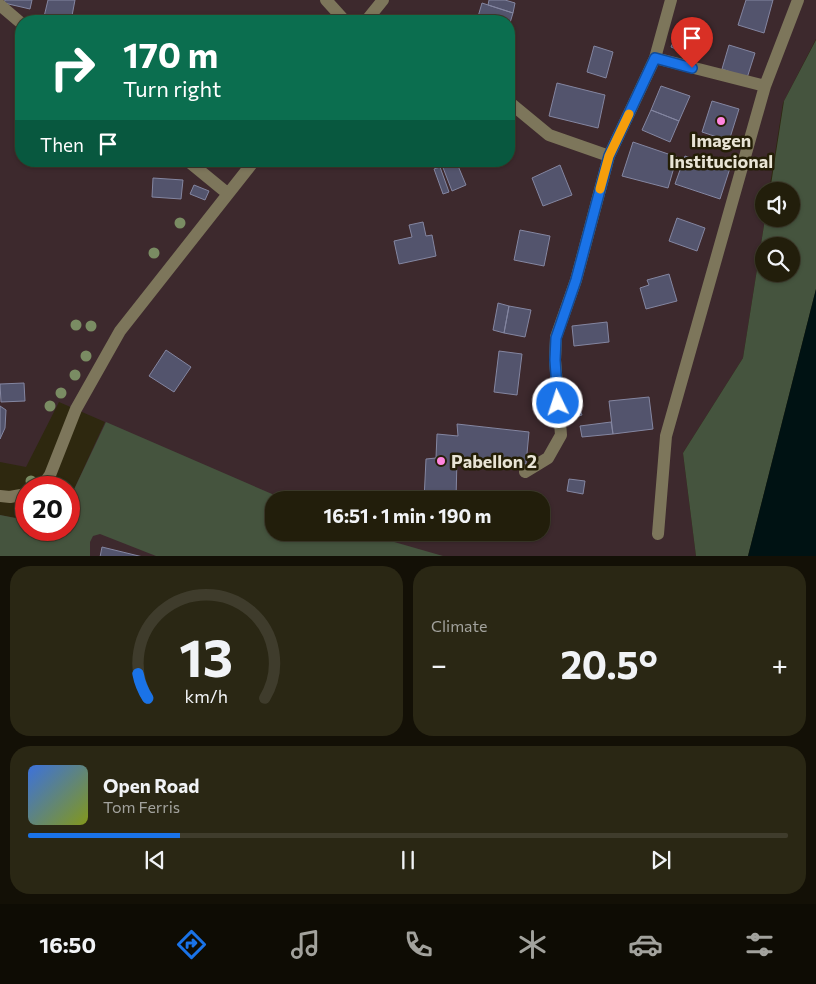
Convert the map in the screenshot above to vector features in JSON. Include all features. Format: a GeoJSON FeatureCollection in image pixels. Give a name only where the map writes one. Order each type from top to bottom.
{"type":"FeatureCollection","features":[{"type":"Feature","properties":{"kind":"lane"},"geometry":{"type":"LineString","coordinates":[[326,0],[340,15]]}},
{"type":"Feature","properties":{"kind":"lane"},"geometry":{"type":"LineString","coordinates":[[371,15],[384,0]]}},
{"type":"Feature","properties":{"kind":"lane"},"geometry":{"type":"LineString","coordinates":[[525,472],[548,458],[561,435],[555,360],[556,338],[576,280],[609,156],[655,58],[671,0]]}},
{"type":"Feature","properties":{"kind":"lane"},"geometry":{"type":"LineString","coordinates":[[658,534],[666,436],[765,86],[798,0]]}},
{"type":"Feature","properties":{"kind":"lane"},"geometry":{"type":"LineString","coordinates":[[0,4],[15,18]]}},
{"type":"Feature","properties":{"kind":"lane"},"geometry":{"type":"LineString","coordinates":[[655,58],[765,86]]}},
{"type":"Feature","properties":{"kind":"lane"},"geometry":{"type":"LineString","coordinates":[[515,107],[549,135],[609,156]]}},
{"type":"Feature","properties":{"kind":"lane"},"geometry":{"type":"LineString","coordinates":[[195,167],[227,194]]}},
{"type":"Feature","properties":{"kind":"lane"},"geometry":{"type":"LineString","coordinates":[[49,476],[76,409],[120,330],[249,167]]}},
{"type":"Feature","properties":{"kind":"lane"},"geometry":{"type":"LineString","coordinates":[[0,496],[15,496]]}},
{"type":"Feature","properties":{"kind":"shaded area"},"geometry":{"type":"Polygon","coordinates":[[[0,0],[816,0],[816,39],[783,103],[770,182],[755,182],[755,227],[764,227],[762,237],[755,237],[755,282],[743,358],[683,453],[696,556],[0,556],[0,515],[15,518],[15,541],[80,541],[80,476],[105,422],[59,402],[26,467],[0,462],[0,0]]]}},
{"type":"Feature","properties":{"kind":"shaded area"},"geometry":{"type":"Polygon","coordinates":[[[816,289],[816,556],[748,556],[816,289]]]}},
{"type":"Feature","properties":{"kind":"green space"},"geometry":{"type":"Polygon","coordinates":[[[816,40],[816,289],[748,556],[696,556],[683,453],[743,358],[755,282],[800,282],[800,237],[762,237],[764,227],[800,227],[800,182],[771,182],[784,101],[816,40]]]}},
{"type":"Feature","properties":{"kind":"green space"},"geometry":{"type":"Polygon","coordinates":[[[106,422],[265,491],[265,541],[391,541],[443,556],[156,556],[100,534],[93,536],[90,542],[90,556],[0,556],[0,515],[15,518],[15,541],[80,541],[80,477],[106,422]]]}},
{"type":"Feature","properties":{"kind":"building"},"geometry":{"type":"Polygon","coordinates":[[[5,0],[32,0],[30,9],[4,3],[5,0]]]}},
{"type":"Feature","properties":{"kind":"building"},"geometry":{"type":"Polygon","coordinates":[[[48,0],[75,0],[72,15],[44,15],[48,0]]]}},
{"type":"Feature","properties":{"kind":"building"},"geometry":{"type":"Polygon","coordinates":[[[489,0],[505,0],[515,3],[513,13],[488,5],[489,0]]]}},
{"type":"Feature","properties":{"kind":"building"},"geometry":{"type":"Polygon","coordinates":[[[746,0],[773,0],[764,33],[738,25],[746,0]]]}},
{"type":"Feature","properties":{"kind":"building"},"geometry":{"type":"Polygon","coordinates":[[[482,3],[513,13],[512,15],[478,15],[482,3]]]}},
{"type":"Feature","properties":{"kind":"building"},"geometry":{"type":"Polygon","coordinates":[[[681,25],[697,32],[688,54],[671,47],[681,25]]]}},
{"type":"Feature","properties":{"kind":"building"},"geometry":{"type":"Polygon","coordinates":[[[729,45],[755,53],[747,78],[722,69],[729,45]]]}},
{"type":"Feature","properties":{"kind":"building"},"geometry":{"type":"Polygon","coordinates":[[[594,46],[613,52],[606,78],[587,72],[594,46]]]}},
{"type":"Feature","properties":{"kind":"building"},"geometry":{"type":"Polygon","coordinates":[[[557,83],[605,95],[598,128],[549,116],[557,83]]]}},
{"type":"Feature","properties":{"kind":"building"},"geometry":{"type":"Polygon","coordinates":[[[661,86],[690,96],[679,121],[651,110],[661,86]]]}},
{"type":"Feature","properties":{"kind":"building","name":"Imagen Institucional"},"geometry":{"type":"Polygon","coordinates":[[[712,101],[739,109],[729,141],[702,132],[712,101]]]}},
{"type":"Feature","properties":{"kind":"building"},"geometry":{"type":"Polygon","coordinates":[[[651,110],[679,121],[670,142],[642,130],[651,110]]]}},
{"type":"Feature","properties":{"kind":"building"},"geometry":{"type":"Polygon","coordinates":[[[633,142],[677,157],[668,188],[622,176],[633,142]]]}},
{"type":"Feature","properties":{"kind":"building"},"geometry":{"type":"Polygon","coordinates":[[[685,156],[711,165],[713,159],[731,165],[720,199],[675,184],[685,156]]]}},
{"type":"Feature","properties":{"kind":"building"},"geometry":{"type":"Polygon","coordinates":[[[560,165],[572,195],[543,206],[532,178],[560,165]]]}},
{"type":"Feature","properties":{"kind":"building"},"geometry":{"type":"Polygon","coordinates":[[[440,167],[449,192],[443,194],[434,169],[440,167]]]}},
{"type":"Feature","properties":{"kind":"building"},"geometry":{"type":"Polygon","coordinates":[[[443,167],[458,167],[466,185],[452,191],[443,167]]]}},
{"type":"Feature","properties":{"kind":"building"},"geometry":{"type":"Polygon","coordinates":[[[153,178],[183,180],[181,199],[152,197],[153,178]]]}},
{"type":"Feature","properties":{"kind":"building"},"geometry":{"type":"Polygon","coordinates":[[[194,185],[209,191],[205,200],[190,194],[194,185]]]}},
{"type":"Feature","properties":{"kind":"building"},"geometry":{"type":"Polygon","coordinates":[[[677,218],[705,228],[697,251],[669,241],[677,218]]]}},
{"type":"Feature","properties":{"kind":"building"},"geometry":{"type":"Polygon","coordinates":[[[423,222],[426,236],[432,235],[436,256],[399,264],[394,241],[412,237],[409,225],[423,222]]]}},
{"type":"Feature","properties":{"kind":"building"},"geometry":{"type":"Polygon","coordinates":[[[520,230],[550,236],[544,266],[514,260],[520,230]]]}},
{"type":"Feature","properties":{"kind":"building"},"geometry":{"type":"Polygon","coordinates":[[[669,274],[677,301],[646,309],[640,288],[649,285],[647,280],[669,274]]]}},
{"type":"Feature","properties":{"kind":"building"},"geometry":{"type":"Polygon","coordinates":[[[498,303],[509,306],[504,333],[493,330],[498,303]]]}},
{"type":"Feature","properties":{"kind":"building"},"geometry":{"type":"Polygon","coordinates":[[[509,306],[531,310],[525,337],[504,333],[509,306]]]}},
{"type":"Feature","properties":{"kind":"building"},"geometry":{"type":"Polygon","coordinates":[[[607,322],[609,342],[574,346],[572,326],[607,322]]]}},
{"type":"Feature","properties":{"kind":"building"},"geometry":{"type":"Polygon","coordinates":[[[166,350],[191,367],[174,392],[149,376],[166,350]]]}},
{"type":"Feature","properties":{"kind":"building"},"geometry":{"type":"Polygon","coordinates":[[[499,351],[522,354],[517,395],[494,392],[499,351]]]}},
{"type":"Feature","properties":{"kind":"building"},"geometry":{"type":"Polygon","coordinates":[[[24,383],[25,401],[1,402],[0,384],[24,383]]]}},
{"type":"Feature","properties":{"kind":"building"},"geometry":{"type":"Polygon","coordinates":[[[649,397],[653,429],[613,434],[609,401],[649,397]]]}},
{"type":"Feature","properties":{"kind":"building"},"geometry":{"type":"Polygon","coordinates":[[[576,399],[582,415],[570,419],[565,403],[576,399]]]}},
{"type":"Feature","properties":{"kind":"building"},"geometry":{"type":"Polygon","coordinates":[[[0,406],[6,410],[5,428],[0,439],[0,406]]]}},
{"type":"Feature","properties":{"kind":"building"},"geometry":{"type":"Polygon","coordinates":[[[611,422],[613,434],[582,437],[580,426],[611,422]]]}},
{"type":"Feature","properties":{"kind":"building","name":"Pabellon 2"},"geometry":{"type":"Polygon","coordinates":[[[457,424],[529,432],[526,464],[457,458],[456,491],[424,491],[426,459],[436,458],[437,434],[458,436],[457,424]]]}},
{"type":"Feature","properties":{"kind":"building"},"geometry":{"type":"Polygon","coordinates":[[[569,479],[585,481],[583,494],[567,491],[569,479]]]}},
{"type":"Feature","properties":{"kind":"building"},"geometry":{"type":"Polygon","coordinates":[[[102,547],[139,556],[100,556],[102,547]]]}},
{"type":"Feature","properties":{"kind":"slow traffic"},"geometry":{"type":"LineString","coordinates":[[600,189],[609,156],[629,114]]}},
{"type":"Feature","properties":{"kind":"place","name":"Imagen Institucional"},"geometry":{"type":"Point","coordinates":[721,121]}},
{"type":"Feature","properties":{"kind":"place","name":"Pabellon 2"},"geometry":{"type":"Point","coordinates":[441,461]}},
{"type":"Feature","properties":{"kind":"route"},"geometry":{"type":"LineString","coordinates":[[558,403],[555,360],[556,338],[576,280],[609,156],[655,58],[692,68]]}}]}
